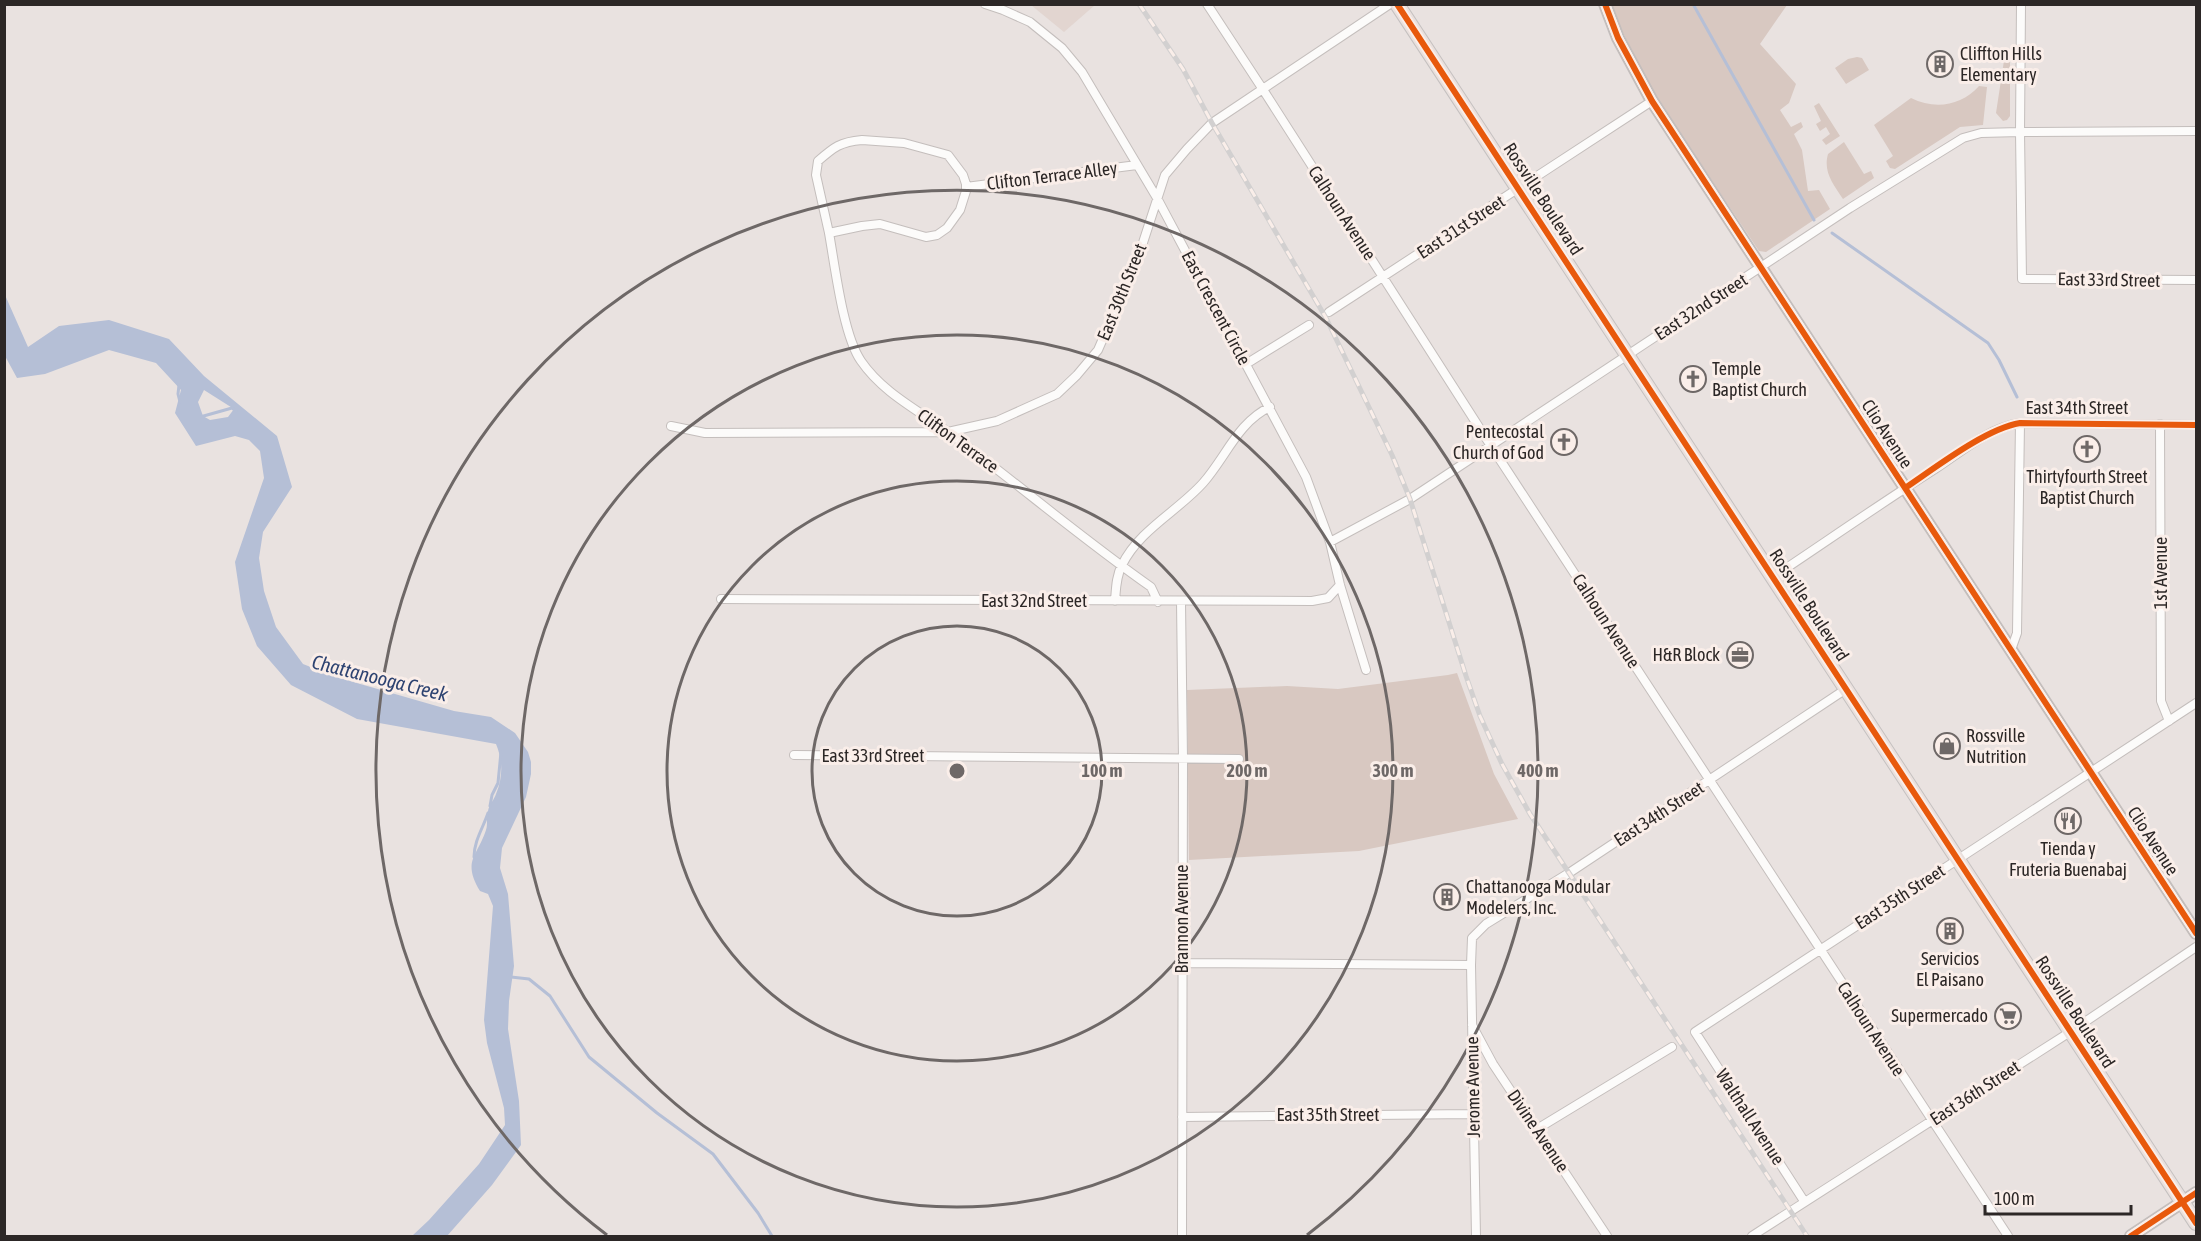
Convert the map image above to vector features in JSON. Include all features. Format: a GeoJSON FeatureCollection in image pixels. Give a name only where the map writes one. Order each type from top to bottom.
{"type":"FeatureCollection","features":[{"type":"Feature","properties":{"kind":"highway","name":"Rossville Boulevard"},"geometry":{"type":"LineString","coordinates":[[1397,4],[2196,1223]]}},
{"type":"Feature","properties":{"kind":"main road"},"geometry":{"type":"LineString","coordinates":[[2131,1236],[2196,1194]]}},
{"type":"Feature","properties":{"kind":"street","name":"East Crescent Circle"},"geometry":{"type":"LineString","coordinates":[[985,4],[1030,22],[1062,48],[1082,72],[1157,198],[1306,477],[1330,542],[1340,585],[1366,670]]}},
{"type":"Feature","properties":{"kind":"street","name":"Calhoun Avenue"},"geometry":{"type":"LineString","coordinates":[[1207,4],[1491,446],[1931,1122],[2008,1236]]}},
{"type":"Feature","properties":{"kind":"street","name":"East 30th Street"},"geometry":{"type":"LineString","coordinates":[[671,426],[705,433],[948,432],[997,421],[1026,410],[1057,394],[1098,350],[1138,258],[1165,175],[1212,123],[1390,4]]}},
{"type":"Feature","properties":{"kind":"street","name":"Clio Avenue"},"geometry":{"type":"LineString","coordinates":[[1605,4],[1618,38],[1652,100],[2196,933]]}},
{"type":"Feature","properties":{"kind":"street"},"geometry":{"type":"LineString","coordinates":[[2020,132],[2021,4]]}},
{"type":"Feature","properties":{"kind":"street","name":"East 31st Street"},"geometry":{"type":"LineString","coordinates":[[1329,312],[1652,100]]}},
{"type":"Feature","properties":{"kind":"street","name":"East 33rd Street"},"geometry":{"type":"LineString","coordinates":[[2020,132],[2022,279],[2196,280]]}},
{"type":"Feature","properties":{"kind":"street","name":"East 32nd Street"},"geometry":{"type":"LineString","coordinates":[[1330,542],[1410,499],[1850,208],[1963,138],[1981,133],[2196,132]]}},
{"type":"Feature","properties":{"kind":"street","name":"Clifton Terrace"},"geometry":{"type":"LineString","coordinates":[[966,187],[963,175],[948,155],[904,143],[845,141],[831,148],[818,161],[816,175],[850,336],[860,359],[875,378],[894,396],[948,432],[1151,587],[1158,602]]}},
{"type":"Feature","properties":{"kind":"street","name":"Clifton Terrace Alley"},"geometry":{"type":"LineString","coordinates":[[966,187],[1137,165]]}},
{"type":"Feature","properties":{"kind":"street"},"geometry":{"type":"LineString","coordinates":[[829,233],[880,224],[926,237],[937,235],[947,228],[960,210],[966,187]]}},
{"type":"Feature","properties":{"kind":"street"},"geometry":{"type":"LineString","coordinates":[[1246,364],[1309,325]]}},
{"type":"Feature","properties":{"kind":"street"},"geometry":{"type":"LineString","coordinates":[[1115,601],[1121,566],[1136,544],[1203,483],[1239,432],[1255,414],[1270,407]]}},
{"type":"Feature","properties":{"kind":"street"},"geometry":{"type":"LineString","coordinates":[[2011,650],[2017,633],[2020,423]]}},
{"type":"Feature","properties":{"kind":"street","name":"East 34th Street"},"geometry":{"type":"LineString","coordinates":[[1773,577],[1905,488],[2006,425],[2020,423],[2196,424]]}},
{"type":"Feature","properties":{"kind":"street","name":"1st Avenue"},"geometry":{"type":"LineString","coordinates":[[2160,424],[2161,701],[2169,721]]}},
{"type":"Feature","properties":{"kind":"street","name":"East 32nd Street"},"geometry":{"type":"LineString","coordinates":[[721,599],[1312,601],[1328,598],[1340,585]]}},
{"type":"Feature","properties":{"kind":"street","name":"Brannon Avenue"},"geometry":{"type":"LineString","coordinates":[[1181,602],[1182,1236]]}},
{"type":"Feature","properties":{"kind":"street","name":"East 34th Street"},"geometry":{"type":"LineString","coordinates":[[1472,938],[1486,924],[1710,781],[1846,689]]}},
{"type":"Feature","properties":{"kind":"street","name":"East 35th Street"},"geometry":{"type":"LineString","coordinates":[[1695,1032],[2196,703]]}},
{"type":"Feature","properties":{"kind":"street","name":"East 33rd Street"},"geometry":{"type":"LineString","coordinates":[[794,755],[1239,759]]}},
{"type":"Feature","properties":{"kind":"street","name":"Jerome Avenue"},"geometry":{"type":"LineString","coordinates":[[1472,938],[1476,1236]]}},
{"type":"Feature","properties":{"kind":"street","name":"East 36th Street"},"geometry":{"type":"LineString","coordinates":[[1752,1236],[2070,1032],[2196,947]]}},
{"type":"Feature","properties":{"kind":"street"},"geometry":{"type":"LineString","coordinates":[[1182,963],[1471,965]]}},
{"type":"Feature","properties":{"kind":"street","name":"Divine Avenue"},"geometry":{"type":"LineString","coordinates":[[1472,1023],[1493,1064],[1607,1236]]}},
{"type":"Feature","properties":{"kind":"street","name":"Walthall Avenue"},"geometry":{"type":"LineString","coordinates":[[1695,1032],[1804,1201]]}},
{"type":"Feature","properties":{"kind":"street"},"geometry":{"type":"LineString","coordinates":[[1537,1129],[1672,1047]]}},
{"type":"Feature","properties":{"kind":"street","name":"East 35th Street"},"geometry":{"type":"LineString","coordinates":[[1182,1117],[1473,1114]]}},
{"type":"Feature","properties":{"kind":"shaded area"},"geometry":{"type":"Polygon","coordinates":[[[1031,5],[1095,5],[1064,32],[1031,5]]]}},
{"type":"Feature","properties":{"kind":"shaded area"},"geometry":{"type":"Polygon","coordinates":[[[1612,5],[1787,5],[1760,44],[1796,84],[1789,103],[1780,110],[1791,127],[1801,122],[1803,127],[1794,134],[1802,150],[1808,191],[1819,190],[1830,209],[1766,252],[1759,251],[1648,85],[1612,5]]]}},
{"type":"Feature","properties":{"kind":"shaded area"},"geometry":{"type":"Polygon","coordinates":[[[2010,53],[2010,116],[2003,121],[1996,113],[2005,54],[2010,53]]]}},
{"type":"Feature","properties":{"kind":"shaded area"},"geometry":{"type":"Polygon","coordinates":[[[1862,58],[1869,70],[1846,84],[1835,68],[1848,59],[1862,58]]]}},
{"type":"Feature","properties":{"kind":"shaded area"},"geometry":{"type":"Polygon","coordinates":[[[1979,86],[1987,87],[1983,125],[1960,127],[1895,169],[1890,168],[1886,161],[1893,156],[1874,125],[1911,98],[1929,104],[1947,104],[1964,98],[1979,86]]]}},
{"type":"Feature","properties":{"kind":"shaded area"},"geometry":{"type":"Polygon","coordinates":[[[1819,103],[1840,136],[1826,145],[1822,140],[1830,134],[1826,127],[1820,131],[1816,124],[1821,121],[1814,106],[1819,103]]]}},
{"type":"Feature","properties":{"kind":"shaded area"},"geometry":{"type":"Polygon","coordinates":[[[1844,142],[1864,174],[1871,171],[1874,178],[1843,199],[1830,178],[1827,160],[1828,154],[1844,142]]]}},
{"type":"Feature","properties":{"kind":"shaded area"},"geometry":{"type":"Polygon","coordinates":[[[1457,673],[1494,774],[1518,819],[1359,851],[1189,860],[1187,690],[1287,686],[1338,689],[1457,673]]]}},
{"type":"Feature","properties":{"kind":"water"},"geometry":{"type":"Polygon","coordinates":[[[5,295],[28,347],[59,326],[109,320],[169,339],[204,376],[277,436],[292,487],[263,532],[259,558],[264,591],[276,627],[303,664],[336,677],[454,711],[491,717],[515,733],[528,752],[531,774],[526,797],[502,848],[500,868],[508,894],[514,966],[508,1029],[519,1101],[521,1145],[492,1185],[447,1236],[412,1236],[479,1164],[505,1125],[504,1108],[487,1043],[484,1020],[493,906],[488,894],[480,891],[472,873],[473,859],[486,830],[489,809],[500,781],[501,763],[496,744],[357,719],[291,685],[257,646],[242,609],[235,562],[264,478],[260,451],[249,440],[235,436],[196,446],[175,413],[181,390],[156,363],[109,350],[45,374],[17,378],[5,356],[5,295]],[[204,390],[198,402],[203,416],[210,420],[228,417],[234,409],[204,390]]]}},
{"type":"Feature","properties":{"kind":"waterway"},"geometry":{"type":"LineString","coordinates":[[1693,4],[1814,220]]}},
{"type":"Feature","properties":{"kind":"waterway"},"geometry":{"type":"LineString","coordinates":[[1832,233],[1988,343],[2017,397]]}},
{"type":"Feature","properties":{"kind":"waterway","name":"Chattanooga Creek"},"geometry":{"type":"LineString","coordinates":[[179,385],[180,402]]}},
{"type":"Feature","properties":{"kind":"waterway","name":"Chattanooga Creek"},"geometry":{"type":"LineString","coordinates":[[200,417],[232,408],[236,411]]}},
{"type":"Feature","properties":{"kind":"waterway","name":"Chattanooga Creek"},"geometry":{"type":"LineString","coordinates":[[490,806],[498,783],[501,752]]}},
{"type":"Feature","properties":{"kind":"waterway","name":"Chattanooga Creek"},"geometry":{"type":"LineString","coordinates":[[474,857],[477,840],[488,813]]}},
{"type":"Feature","properties":{"kind":"waterway"},"geometry":{"type":"LineString","coordinates":[[511,977],[529,979],[550,996],[589,1057],[657,1113],[713,1154],[758,1213],[772,1236]]}},
{"type":"Feature","properties":{"kind":"railway"},"geometry":{"type":"LineString","coordinates":[[1139,4],[1183,69],[1326,318],[1392,455],[1410,499],[1480,716],[1502,764],[1530,814],[1807,1236]]}},
{"type":"Feature","properties":{"kind":"cycle path"},"geometry":{"type":"LineString","coordinates":[[1397,4],[2196,1223]]}},
{"type":"Feature","properties":{"kind":"cycle path"},"geometry":{"type":"LineString","coordinates":[[1605,4],[1618,38],[1652,101],[2196,933]]}},
{"type":"Feature","properties":{"kind":"cycle path"},"geometry":{"type":"LineString","coordinates":[[1905,488],[1976,441],[2020,423],[2196,425]]}},
{"type":"Feature","properties":{"kind":"cycle path"},"geometry":{"type":"LineString","coordinates":[[2131,1236],[2196,1193]]}},
{"type":"Feature","properties":{"kind":"place","name":"Cliffton Hills Elementary"},"geometry":{"type":"Point","coordinates":[1940,64]}},
{"type":"Feature","properties":{"kind":"place","name":"Temple Baptist Church"},"geometry":{"type":"Point","coordinates":[1693,379]}},
{"type":"Feature","properties":{"kind":"place","name":"Pentecostal Church of God"},"geometry":{"type":"Point","coordinates":[1564,442]}},
{"type":"Feature","properties":{"kind":"place","name":"Thirtyfourth Street Baptist Church"},"geometry":{"type":"Point","coordinates":[2087,449]}},
{"type":"Feature","properties":{"kind":"place","name":"H&R Block"},"geometry":{"type":"Point","coordinates":[1740,655]}},
{"type":"Feature","properties":{"kind":"place","name":"Rossville Nutrition"},"geometry":{"type":"Point","coordinates":[1947,746]}},
{"type":"Feature","properties":{"kind":"place","name":"Tienda y Fruteria Buenabaj"},"geometry":{"type":"Point","coordinates":[2068,821]}},
{"type":"Feature","properties":{"kind":"place","name":"Chattanooga Modular Modelers, Inc."},"geometry":{"type":"Point","coordinates":[1447,897]}},
{"type":"Feature","properties":{"kind":"place","name":"Servicios El Paisano"},"geometry":{"type":"Point","coordinates":[1950,931]}},
{"type":"Feature","properties":{"kind":"place","name":"Supermercado"},"geometry":{"type":"Point","coordinates":[2008,1016]}}]}
